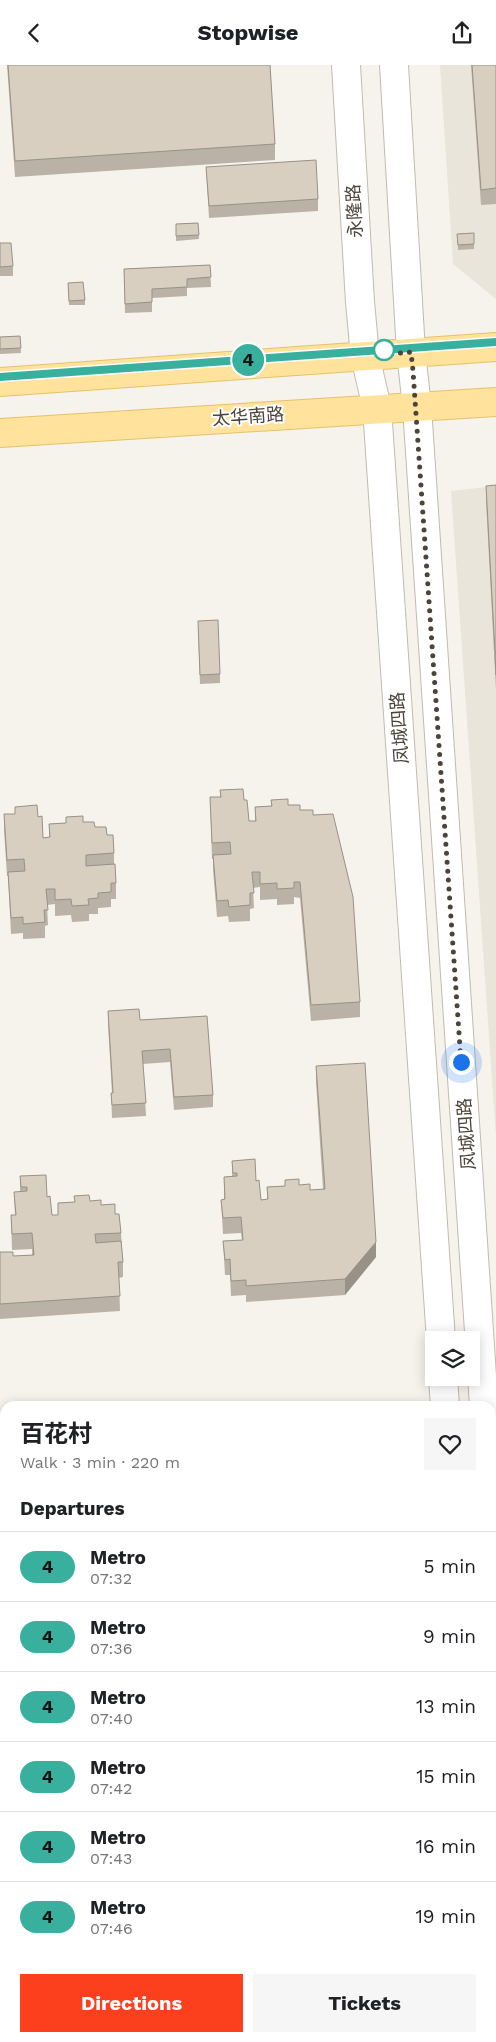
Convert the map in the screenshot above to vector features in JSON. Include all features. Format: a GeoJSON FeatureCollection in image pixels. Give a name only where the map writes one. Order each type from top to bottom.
{"type":"FeatureCollection","features":[{"type":"Feature","properties":{"kind":"main road"},"geometry":{"type":"LineString","coordinates":[[0,382],[496,347]]}},
{"type":"Feature","properties":{"kind":"main road","name":"太华南路"},"geometry":{"type":"LineString","coordinates":[[0,433],[496,401]]}},
{"type":"Feature","properties":{"kind":"street","name":"永隆路"},"geometry":{"type":"LineString","coordinates":[[346,65],[365,356]]}},
{"type":"Feature","properties":{"kind":"street"},"geometry":{"type":"LineString","coordinates":[[394,65],[411,352]]}},
{"type":"Feature","properties":{"kind":"street","name":"凤城四路"},"geometry":{"type":"LineString","coordinates":[[411,352],[417,407],[484,1401]]}},
{"type":"Feature","properties":{"kind":"street","name":"凤城四路"},"geometry":{"type":"LineString","coordinates":[[365,356],[377,408],[440,1331]]}},
{"type":"Feature","properties":{"kind":"street"},"geometry":{"type":"LineString","coordinates":[[444,1386],[445,1401]]}},
{"type":"Feature","properties":{"kind":"shaded area"},"geometry":{"type":"Polygon","coordinates":[[[440,65],[496,65],[496,299],[453,264],[440,65]]]}},
{"type":"Feature","properties":{"kind":"shaded area"},"geometry":{"type":"Polygon","coordinates":[[[496,486],[496,1137],[451,491],[496,486]]]}},
{"type":"Feature","properties":{"kind":"building"},"geometry":{"type":"Polygon","coordinates":[[[8,65],[270,65],[275,144],[15,161],[8,65]]]}},
{"type":"Feature","properties":{"kind":"building"},"geometry":{"type":"Polygon","coordinates":[[[472,65],[496,65],[496,188],[481,190],[472,65]]]}},
{"type":"Feature","properties":{"kind":"building"},"geometry":{"type":"Polygon","coordinates":[[[316,160],[318,199],[209,206],[206,167],[316,160]]]}},
{"type":"Feature","properties":{"kind":"building"},"geometry":{"type":"Polygon","coordinates":[[[198,223],[199,235],[176,236],[176,224],[198,223]]]}},
{"type":"Feature","properties":{"kind":"building"},"geometry":{"type":"Polygon","coordinates":[[[474,233],[474,244],[458,245],[457,234],[474,233]]]}},
{"type":"Feature","properties":{"kind":"building"},"geometry":{"type":"Polygon","coordinates":[[[0,243],[11,243],[13,266],[0,267],[0,243]]]}},
{"type":"Feature","properties":{"kind":"building"},"geometry":{"type":"Polygon","coordinates":[[[210,265],[211,277],[187,279],[187,287],[152,289],[152,302],[125,304],[124,269],[210,265]]]}},
{"type":"Feature","properties":{"kind":"building"},"geometry":{"type":"Polygon","coordinates":[[[83,282],[85,300],[69,301],[68,283],[83,282]]]}},
{"type":"Feature","properties":{"kind":"building"},"geometry":{"type":"Polygon","coordinates":[[[20,336],[21,348],[0,349],[0,337],[20,336]]]}},
{"type":"Feature","properties":{"kind":"building"},"geometry":{"type":"Polygon","coordinates":[[[496,485],[496,653],[486,486],[496,485]]]}},
{"type":"Feature","properties":{"kind":"building"},"geometry":{"type":"Polygon","coordinates":[[[218,620],[220,674],[200,675],[198,621],[218,620]]]}},
{"type":"Feature","properties":{"kind":"building"},"geometry":{"type":"Polygon","coordinates":[[[243,789],[244,800],[247,800],[249,821],[256,821],[255,807],[272,806],[271,800],[288,799],[288,805],[300,805],[300,810],[313,810],[313,815],[333,814],[353,897],[360,1002],[311,1005],[300,882],[294,882],[294,888],[277,889],[277,883],[260,884],[260,872],[252,872],[254,893],[250,893],[250,905],[229,907],[228,900],[217,901],[213,855],[231,854],[230,842],[212,843],[210,797],[221,797],[220,790],[243,789]]]}},
{"type":"Feature","properties":{"kind":"building"},"geometry":{"type":"Polygon","coordinates":[[[37,805],[38,817],[42,816],[43,838],[50,837],[49,824],[66,823],[66,817],[83,816],[83,822],[94,822],[95,827],[106,827],[107,835],[113,835],[114,853],[86,855],[86,866],[115,864],[116,883],[111,883],[111,892],[98,893],[98,898],[88,899],[89,905],[72,906],[71,899],[55,900],[55,889],[46,889],[48,910],[44,910],[45,922],[23,924],[23,917],[11,918],[8,872],[25,871],[24,859],[7,860],[4,814],[15,814],[15,807],[37,805]]]}},
{"type":"Feature","properties":{"kind":"building"},"geometry":{"type":"Polygon","coordinates":[[[139,1009],[140,1020],[207,1016],[213,1095],[174,1097],[170,1049],[142,1051],[146,1103],[112,1105],[111,1093],[113,1093],[108,1011],[139,1009]]]}},
{"type":"Feature","properties":{"kind":"building"},"geometry":{"type":"Polygon","coordinates":[[[365,1063],[376,1242],[345,1279],[246,1286],[246,1280],[231,1281],[230,1259],[225,1260],[223,1241],[243,1240],[241,1217],[223,1218],[221,1200],[225,1199],[224,1177],[237,1176],[237,1173],[233,1173],[232,1161],[255,1159],[256,1181],[259,1180],[261,1200],[268,1199],[267,1187],[285,1186],[285,1180],[299,1179],[299,1185],[310,1184],[310,1190],[325,1189],[316,1066],[365,1063]]]}},
{"type":"Feature","properties":{"kind":"building"},"geometry":{"type":"Polygon","coordinates":[[[46,1175],[47,1197],[50,1196],[52,1215],[58,1215],[58,1203],[75,1202],[74,1196],[89,1195],[90,1201],[101,1200],[101,1205],[115,1204],[115,1214],[119,1214],[121,1233],[95,1234],[96,1243],[121,1241],[123,1262],[118,1262],[120,1296],[0,1304],[0,1252],[13,1252],[13,1256],[34,1255],[32,1233],[12,1234],[11,1215],[16,1215],[14,1192],[27,1191],[27,1187],[21,1187],[20,1176],[46,1175]]]}},
{"type":"Feature","properties":{"kind":"metro line","name":"4"},"geometry":{"type":"LineString","coordinates":[[0,377],[496,342]]}},
{"type":"Feature","properties":{"kind":"route"},"geometry":{"type":"LineString","coordinates":[[384,350],[380,355],[411,352],[417,407],[461,1062]]}}]}
